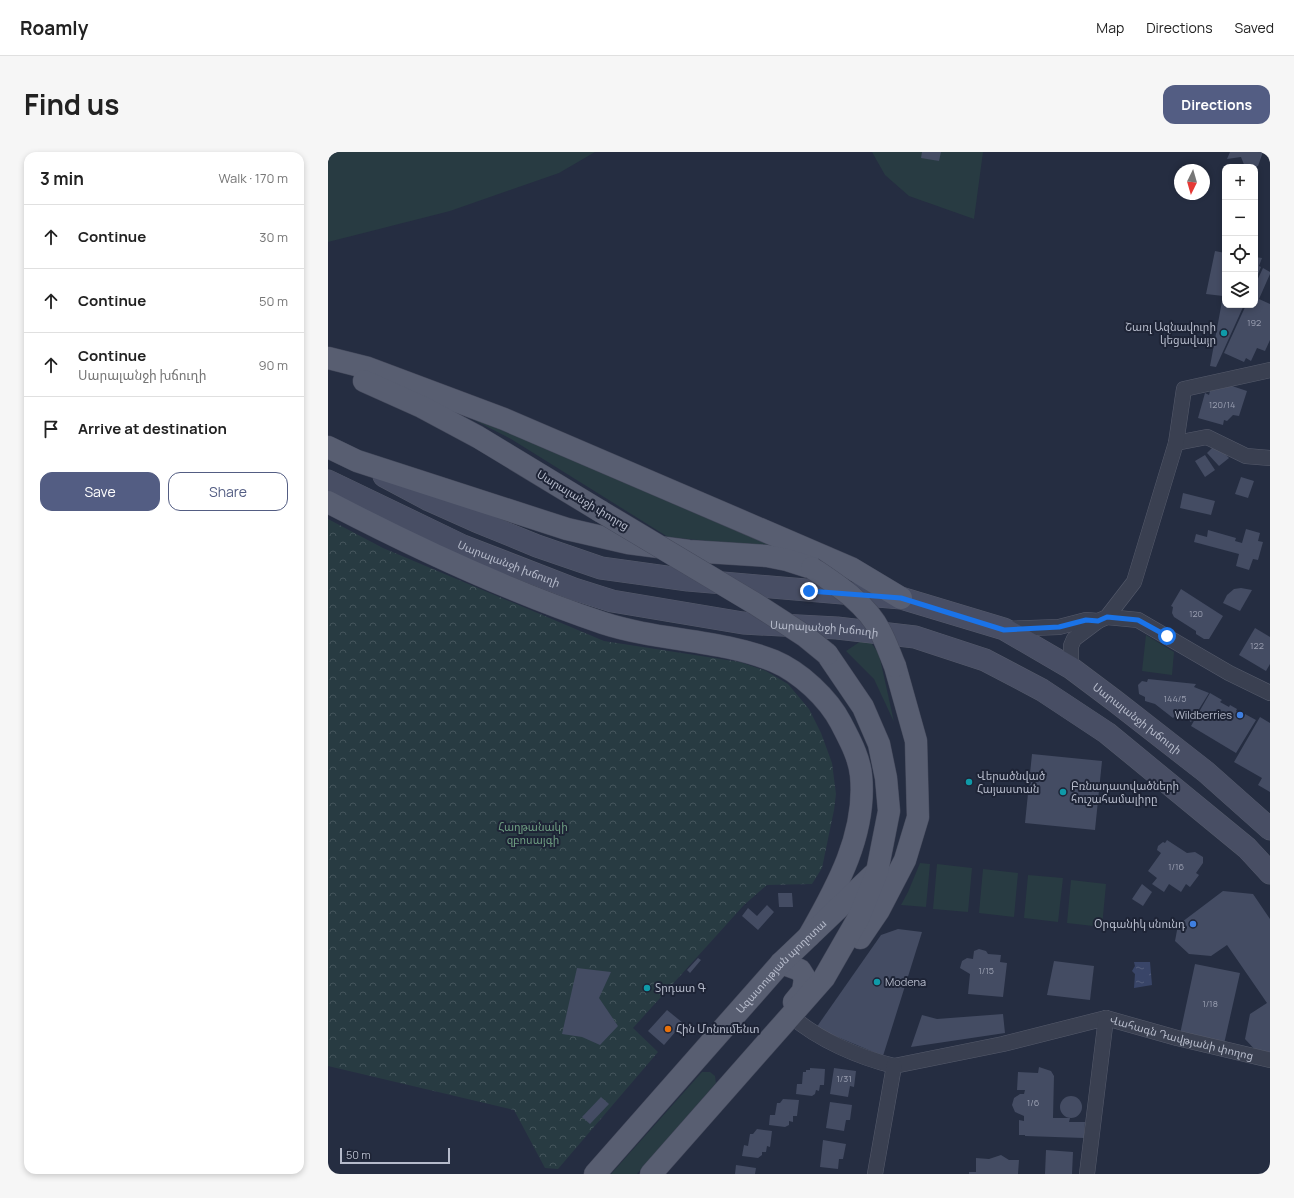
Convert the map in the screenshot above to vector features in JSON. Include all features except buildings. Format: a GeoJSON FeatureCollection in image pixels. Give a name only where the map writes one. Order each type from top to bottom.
{"type":"FeatureCollection","features":[{"type":"Feature","properties":{"kind":"main road"},"geometry":{"type":"LineString","coordinates":[[328,358],[368,368],[504,419],[851,568],[901,598]]}},
{"type":"Feature","properties":{"kind":"main road","name":"Սարալանջի փողոց"},"geometry":{"type":"LineString","coordinates":[[328,365],[422,407],[478,437],[754,603],[805,636],[827,654],[863,708],[879,744],[886,778],[889,811],[876,872]]}},
{"type":"Feature","properties":{"kind":"main road","name":"Սարալանջի խճուղի"},"geometry":{"type":"LineString","coordinates":[[328,447],[429,500],[476,521],[537,546],[601,568],[688,580],[901,598],[1004,630],[1071,668],[1206,772],[1270,828]]}},
{"type":"Feature","properties":{"kind":"main road"},"geometry":{"type":"LineString","coordinates":[[357,461],[568,529],[628,543],[689,552],[767,556],[787,560],[812,568],[851,595],[880,630],[894,666],[916,742],[918,817],[905,860],[879,910],[861,937],[651,1174]]}},
{"type":"Feature","properties":{"kind":"main road","name":"Սարալանջի խճուղի"},"geometry":{"type":"LineString","coordinates":[[328,481],[463,546],[574,589],[612,601],[743,623],[837,628],[915,637],[985,660],[1048,693],[1107,733],[1247,848],[1270,873]]}},
{"type":"Feature","properties":{"kind":"main road"},"geometry":{"type":"LineString","coordinates":[[328,502],[400,540],[571,612],[606,624],[743,652],[775,662],[808,683],[833,707],[853,746],[861,774],[857,831],[847,862],[809,936]]}},
{"type":"Feature","properties":{"kind":"main road"},"geometry":{"type":"LineString","coordinates":[[824,978],[859,917],[876,872]]}},
{"type":"Feature","properties":{"kind":"main road","name":"Ազատության պողոտա"},"geometry":{"type":"LineString","coordinates":[[595,1174],[781,963],[876,872]]}},
{"type":"Feature","properties":{"kind":"main road"},"geometry":{"type":"LineString","coordinates":[[756,1055],[762,1040],[803,991],[806,978],[800,970],[781,963]]}},
{"type":"Feature","properties":{"kind":"street"},"geometry":{"type":"LineString","coordinates":[[1071,668],[1071,646],[1074,639],[1103,619],[1134,582],[1176,443],[1184,389],[1270,370]]}},
{"type":"Feature","properties":{"kind":"street"},"geometry":{"type":"LineString","coordinates":[[1176,443],[1207,436],[1246,456],[1270,458]]}},
{"type":"Feature","properties":{"kind":"street"},"geometry":{"type":"LineString","coordinates":[[1004,630],[1059,627],[1086,620],[1138,620],[1229,674],[1270,693]]}},
{"type":"Feature","properties":{"kind":"street"},"geometry":{"type":"LineString","coordinates":[[791,1016],[806,1029],[835,1044],[877,1062],[894,1066],[1003,1044],[1106,1018]]}},
{"type":"Feature","properties":{"kind":"street","name":"Վահագն Դավթյանի փողոց"},"geometry":{"type":"LineString","coordinates":[[1088,1174],[1106,1018],[1270,1060]]}},
{"type":"Feature","properties":{"kind":"street"},"geometry":{"type":"LineString","coordinates":[[875,1174],[894,1066]]}},
{"type":"Feature","properties":{"kind":"green space"},"geometry":{"type":"Polygon","coordinates":[[[328,152],[595,152],[559,173],[450,211],[328,242],[328,152]]]}},
{"type":"Feature","properties":{"kind":"green space"},"geometry":{"type":"Polygon","coordinates":[[[872,152],[983,152],[974,219],[909,196],[885,175],[872,152]]]}},
{"type":"Feature","properties":{"kind":"green space"},"geometry":{"type":"Polygon","coordinates":[[[449,407],[782,544],[767,547],[668,537],[511,439],[449,407]]]}},
{"type":"Feature","properties":{"kind":"green space","name":"Հաղթանակի զբոսայգի"},"geometry":{"type":"Polygon","coordinates":[[[328,519],[383,548],[604,641],[740,662],[766,671],[788,684],[809,709],[821,733],[832,763],[836,794],[834,810],[822,868],[812,884],[767,885],[744,905],[633,1028],[658,1052],[558,1169],[545,1168],[514,1110],[328,1066],[328,519]]]}},
{"type":"Feature","properties":{"kind":"green space"},"geometry":{"type":"Polygon","coordinates":[[[1146,635],[1174,652],[1172,675],[1142,671],[1146,635]]]}},
{"type":"Feature","properties":{"kind":"green space"},"geometry":{"type":"Polygon","coordinates":[[[867,637],[879,654],[894,722],[874,679],[846,651],[867,637]]]}},
{"type":"Feature","properties":{"kind":"green space"},"geometry":{"type":"Polygon","coordinates":[[[920,863],[930,864],[926,907],[901,905],[908,892],[920,863]]]}},
{"type":"Feature","properties":{"kind":"green space"},"geometry":{"type":"Polygon","coordinates":[[[937,864],[972,868],[968,912],[933,909],[937,864]]]}},
{"type":"Feature","properties":{"kind":"green space"},"geometry":{"type":"Polygon","coordinates":[[[983,869],[1018,873],[1014,917],[979,913],[983,869]]]}},
{"type":"Feature","properties":{"kind":"green space"},"geometry":{"type":"Polygon","coordinates":[[[1028,875],[1063,878],[1058,922],[1024,918],[1028,875]]]}},
{"type":"Feature","properties":{"kind":"green space"},"geometry":{"type":"Polygon","coordinates":[[[1071,880],[1106,884],[1102,927],[1067,923],[1071,880]]]}},
{"type":"Feature","properties":{"kind":"green space"},"geometry":{"type":"Polygon","coordinates":[[[702,1072],[710,1072],[715,1076],[716,1083],[637,1174],[611,1174],[702,1072]]]}},
{"type":"Feature","properties":{"kind":"water"},"geometry":{"type":"Polygon","coordinates":[[[1134,962],[1150,962],[1152,985],[1134,988],[1135,974],[1132,971],[1135,966],[1134,962]]]}},
{"type":"Feature","properties":{"kind":"place","name":"Շառլ Ազնավուրի կեցավայր"},"geometry":{"type":"Point","coordinates":[1224,333]}},
{"type":"Feature","properties":{"kind":"place","name":"Wildberries"},"geometry":{"type":"Point","coordinates":[1240,715]}},
{"type":"Feature","properties":{"kind":"place","name":"Վերածնված Հայաստան"},"geometry":{"type":"Point","coordinates":[969,782]}},
{"type":"Feature","properties":{"kind":"place","name":"Բռնադատվածների հուշահամալիրը"},"geometry":{"type":"Point","coordinates":[1063,792]}},
{"type":"Feature","properties":{"kind":"place","name":"Օրգանիկ սնունդ"},"geometry":{"type":"Point","coordinates":[1193,924]}},
{"type":"Feature","properties":{"kind":"place","name":"Modena"},"geometry":{"type":"Point","coordinates":[877,982]}},
{"type":"Feature","properties":{"kind":"place","name":"Տրդատ Գ"},"geometry":{"type":"Point","coordinates":[647,988]}},
{"type":"Feature","properties":{"kind":"place","name":"Հին Մոնումենտ"},"geometry":{"type":"Point","coordinates":[668,1029]}},
{"type":"Feature","properties":{"kind":"route"},"geometry":{"type":"LineString","coordinates":[[809,591],[901,598],[1004,630],[1059,627],[1086,620],[1098,621],[1107,617],[1138,620],[1167,636]]}}]}
